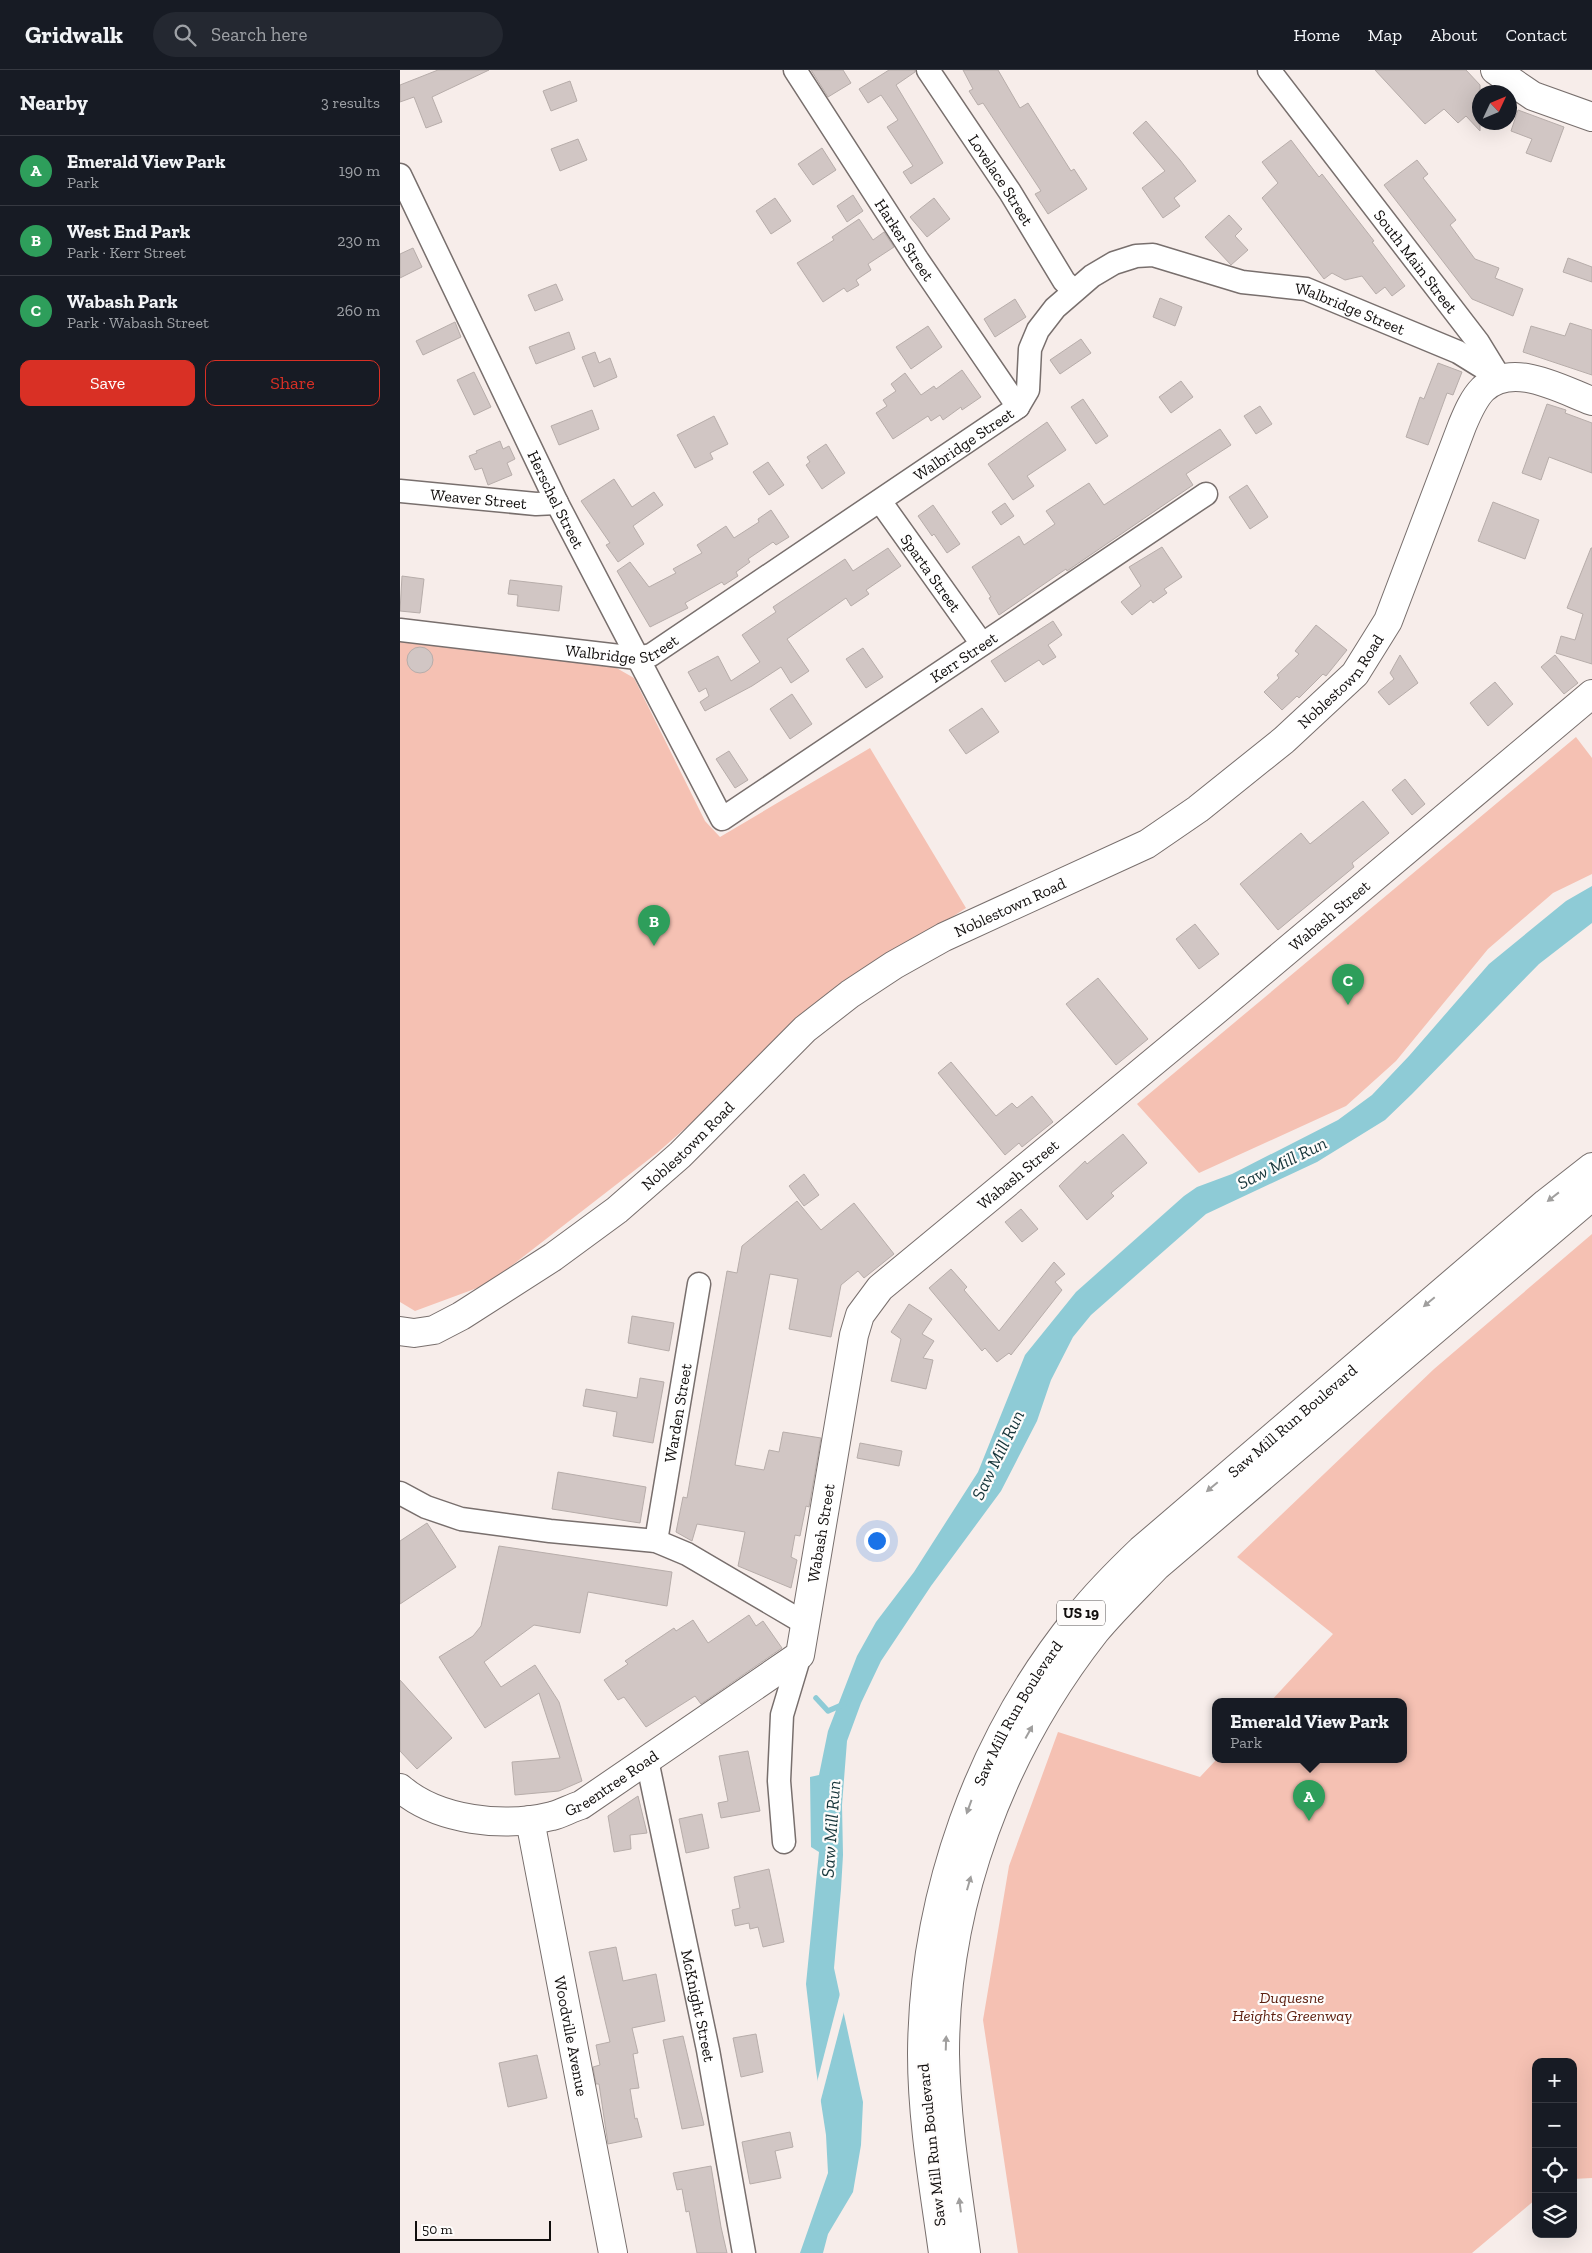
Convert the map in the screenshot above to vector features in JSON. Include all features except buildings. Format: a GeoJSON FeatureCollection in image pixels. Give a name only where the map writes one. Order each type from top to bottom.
{"type":"FeatureCollection","features":[{"type":"Feature","properties":{"kind":"main road"},"geometry":{"type":"LineString","coordinates":[[1495,70],[1532,96],[1592,117]]}},
{"type":"Feature","properties":{"kind":"main road"},"geometry":{"type":"LineString","coordinates":[[1500,378],[1513,377],[1540,381],[1592,401]]}},
{"type":"Feature","properties":{"kind":"main road","name":"Noblestown Road"},"geometry":{"type":"LineString","coordinates":[[400,1331],[414,1333],[434,1330],[461,1316],[552,1257],[617,1210],[680,1155],[805,1029],[894,965],[944,937],[1147,844],[1198,809],[1284,740],[1355,674],[1388,621],[1472,403],[1483,390],[1500,378]]}},
{"type":"Feature","properties":{"kind":"main road","name":"Wabash Street"},"geometry":{"type":"LineString","coordinates":[[800,1656],[854,1335],[860,1316],[880,1288],[1214,1012],[1592,694]]}},
{"type":"Feature","properties":{"kind":"main road","name":"Saw Mill Run Boulevard"},"geometry":{"type":"LineString","coordinates":[[943,2253],[928,2138],[922,2055],[927,1974],[943,1887],[969,1807],[1000,1737],[1025,1692],[1078,1616],[1108,1582],[1141,1550],[1538,1209],[1592,1167]]}},
{"type":"Feature","properties":{"kind":"main road","name":"Saw Mill Run Boulevard"},"geometry":{"type":"LineString","coordinates":[[966,2253],[947,2095],[946,2055],[950,1976],[966,1893],[990,1815],[1010,1769],[1044,1704],[1096,1631],[1157,1566],[1592,1196]]}},
{"type":"Feature","properties":{"kind":"main road","name":"Greentree Road"},"geometry":{"type":"LineString","coordinates":[[400,1788],[411,1797],[444,1813],[472,1819],[530,1820],[553,1816],[581,1805],[800,1656]]}},
{"type":"Feature","properties":{"kind":"main road","name":"Woodville Avenue"},"geometry":{"type":"LineString","coordinates":[[530,1820],[613,2253]]}},
{"type":"Feature","properties":{"kind":"street","name":"Harker Street"},"geometry":{"type":"LineString","coordinates":[[795,70],[917,259],[1018,407]]}},
{"type":"Feature","properties":{"kind":"street","name":"Lovelace Street"},"geometry":{"type":"LineString","coordinates":[[928,70],[1010,192],[1064,281],[1074,291]]}},
{"type":"Feature","properties":{"kind":"street","name":"South Main Street"},"geometry":{"type":"LineString","coordinates":[[1268,70],[1478,342],[1500,378]]}},
{"type":"Feature","properties":{"kind":"street","name":"Herschel Street"},"geometry":{"type":"LineString","coordinates":[[400,175],[557,503],[722,819]]}},
{"type":"Feature","properties":{"kind":"street","name":"Walbridge Street"},"geometry":{"type":"LineString","coordinates":[[400,630],[637,658],[651,655],[1018,407],[1028,390],[1030,349],[1038,330],[1074,291],[1092,276],[1114,263],[1136,256],[1153,255],[1242,282],[1306,289],[1458,352],[1500,378]]}},
{"type":"Feature","properties":{"kind":"street","name":"Weaver Street"},"geometry":{"type":"LineString","coordinates":[[400,491],[536,504],[557,503]]}},
{"type":"Feature","properties":{"kind":"street","name":"Kerr Street"},"geometry":{"type":"LineString","coordinates":[[722,819],[1206,494]]}},
{"type":"Feature","properties":{"kind":"street","name":"Sparta Street"},"geometry":{"type":"LineString","coordinates":[[880,501],[982,644]]}},
{"type":"Feature","properties":{"kind":"street","name":"Warden Street"},"geometry":{"type":"LineString","coordinates":[[656,1541],[698,1284]]}},
{"type":"Feature","properties":{"kind":"street"},"geometry":{"type":"LineString","coordinates":[[400,1494],[426,1507],[461,1518],[550,1531],[656,1541],[687,1554],[806,1624]]}},
{"type":"Feature","properties":{"kind":"street","name":"Wabash Street"},"geometry":{"type":"LineString","coordinates":[[784,1842],[779,1781],[782,1716],[800,1656]]}},
{"type":"Feature","properties":{"kind":"street","name":"McKnight Street"},"geometry":{"type":"LineString","coordinates":[[647,1760],[708,2050],[744,2253]]}},
{"type":"Feature","properties":{"kind":"green space"},"geometry":{"type":"Polygon","coordinates":[[[400,641],[613,666],[634,678],[705,821],[720,837],[870,748],[966,908],[848,985],[657,1153],[488,1284],[415,1311],[400,1302],[400,641]]]}},
{"type":"Feature","properties":{"kind":"green space"},"geometry":{"type":"Polygon","coordinates":[[[1576,737],[1592,758],[1592,874],[1553,893],[1488,949],[1396,1061],[1346,1106],[1199,1173],[1137,1104],[1576,737]]]}},
{"type":"Feature","properties":{"kind":"green space","name":"Duquesne Heights Greenway"},"geometry":{"type":"Polygon","coordinates":[[[1592,1234],[1592,2178],[1577,2179],[1577,2058],[1532,2058],[1532,2202],[1472,2253],[1018,2253],[983,2020],[1009,1866],[1058,1732],[1200,1777],[1213,1763],[1407,1763],[1407,1698],[1274,1698],[1333,1634],[1237,1557],[1434,1369],[1592,1234]]]}},
{"type":"Feature","properties":{"kind":"water","name":"Saw Mill Run"},"geometry":{"type":"Polygon","coordinates":[[[1592,886],[1592,923],[1539,964],[1385,1120],[1317,1162],[1206,1214],[1091,1315],[1073,1337],[1051,1380],[1037,1421],[1001,1491],[931,1586],[881,1661],[861,1703],[847,1741],[842,1805],[843,1855],[834,1968],[863,2102],[861,2145],[853,2192],[828,2234],[823,2253],[800,2253],[828,2173],[826,2135],[806,1984],[819,1852],[811,1847],[810,1777],[819,1775],[828,1731],[857,1656],[876,1622],[914,1572],[978,1472],[1025,1355],[1076,1292],[1184,1196],[1197,1187],[1232,1174],[1338,1120],[1372,1095],[1409,1056],[1489,964],[1566,901],[1592,886]]]}},
{"type":"Feature","properties":{"kind":"pier"},"geometry":{"type":"Polygon","coordinates":[[[841,1990],[845,2008],[819,2107],[816,2086],[841,1990]]]}},
{"type":"Feature","properties":{"kind":"waterway"},"geometry":{"type":"LineString","coordinates":[[816,1698],[828,1711],[844,1704]]}},
{"type":"Feature","properties":{"kind":"place","name":"West End Park"},"geometry":{"type":"Point","coordinates":[654,946]}},
{"type":"Feature","properties":{"kind":"place","name":"Wabash Park"},"geometry":{"type":"Point","coordinates":[1348,1005]}},
{"type":"Feature","properties":{"kind":"place","name":"Emerald View Park"},"geometry":{"type":"Point","coordinates":[1309,1821]}}]}
